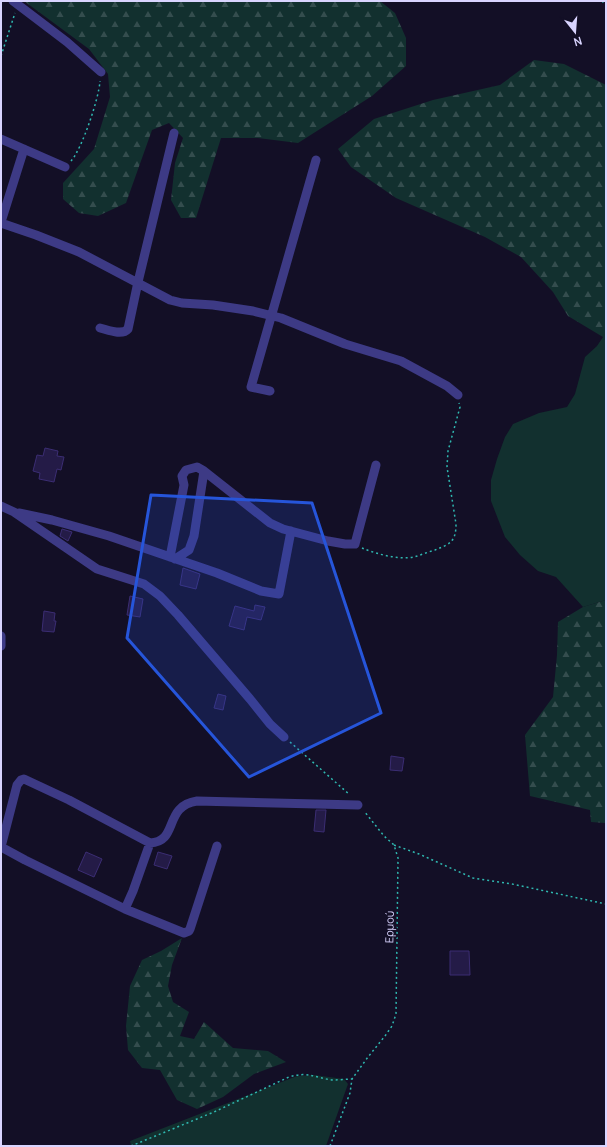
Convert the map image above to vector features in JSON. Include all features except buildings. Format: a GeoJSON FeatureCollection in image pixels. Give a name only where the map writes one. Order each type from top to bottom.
{"type":"FeatureCollection","features":[{"type":"Feature","properties":{"kind":"street"},"geometry":{"type":"LineString","coordinates":[[16,3],[67,42],[101,72]]}},
{"type":"Feature","properties":{"kind":"street"},"geometry":{"type":"LineString","coordinates":[[100,328],[122,333],[128,329],[174,133]]}},
{"type":"Feature","properties":{"kind":"street"},"geometry":{"type":"LineString","coordinates":[[1,139],[65,167]]}},
{"type":"Feature","properties":{"kind":"street"},"geometry":{"type":"LineString","coordinates":[[24,149],[1,223],[79,252],[170,300],[182,303],[213,305],[272,315],[345,344],[401,361],[447,386],[458,395]]}},
{"type":"Feature","properties":{"kind":"street"},"geometry":{"type":"LineString","coordinates":[[270,391],[251,387],[316,160]]}},
{"type":"Feature","properties":{"kind":"street"},"geometry":{"type":"LineString","coordinates":[[173,558],[184,485],[182,476],[186,470],[197,467],[204,471],[270,523],[283,529],[328,541],[355,544],[376,465]]}},
{"type":"Feature","properties":{"kind":"street"},"geometry":{"type":"LineString","coordinates":[[173,558],[189,550],[194,536],[204,471]]}},
{"type":"Feature","properties":{"kind":"street"},"geometry":{"type":"LineString","coordinates":[[1,506],[14,512],[97,569],[144,584],[160,596],[178,615],[270,724],[284,737]]}},
{"type":"Feature","properties":{"kind":"street"},"geometry":{"type":"LineString","coordinates":[[14,512],[52,520],[102,534],[216,573],[261,591],[279,594],[291,531]]}},
{"type":"Feature","properties":{"kind":"street"},"geometry":{"type":"LineString","coordinates":[[1,636],[1,646]]}},
{"type":"Feature","properties":{"kind":"street"},"geometry":{"type":"LineString","coordinates":[[217,846],[190,929],[186,933],[181,933],[125,909],[1,847],[18,782],[24,779],[69,800],[150,843],[156,843],[167,836],[172,820],[182,806],[197,800],[358,805]]}},
{"type":"Feature","properties":{"kind":"street"},"geometry":{"type":"LineString","coordinates":[[125,909],[150,843]]}},
{"type":"Feature","properties":{"kind":"path"},"geometry":{"type":"LineString","coordinates":[[602,1],[606,5]]}},
{"type":"Feature","properties":{"kind":"path"},"geometry":{"type":"LineString","coordinates":[[1,56],[16,3]]}},
{"type":"Feature","properties":{"kind":"path"},"geometry":{"type":"LineString","coordinates":[[65,167],[73,158],[84,136],[94,110],[100,85],[101,72]]}},
{"type":"Feature","properties":{"kind":"path"},"geometry":{"type":"LineString","coordinates":[[355,544],[362,549],[377,553],[393,556],[413,557],[448,545],[453,540],[456,533],[456,524],[447,467],[448,451],[460,407],[458,395]]}},
{"type":"Feature","properties":{"kind":"path"},"geometry":{"type":"LineString","coordinates":[[284,737],[349,795],[384,836],[394,845],[419,854],[473,878],[512,884],[606,904]]}},
{"type":"Feature","properties":{"kind":"path","name":"Ερμού"},"geometry":{"type":"LineString","coordinates":[[330,1146],[350,1093],[352,1079],[392,1026],[396,1014],[398,858],[394,845]]}},
{"type":"Feature","properties":{"kind":"path"},"geometry":{"type":"LineString","coordinates":[[130,1146],[214,1112],[289,1077],[307,1074],[333,1080],[352,1079]]}},
{"type":"Feature","properties":{"kind":"highlighted area"},"geometry":{"type":"Polygon","coordinates":[[[151,495],[312,503],[381,713],[249,777],[127,638],[151,495]]]}},
{"type":"Feature","properties":{"kind":"green space"},"geometry":{"type":"Polygon","coordinates":[[[24,1],[380,1],[395,13],[406,38],[406,66],[372,96],[298,143],[258,138],[221,138],[196,218],[181,218],[171,200],[175,163],[183,138],[169,123],[152,130],[126,203],[98,216],[79,213],[63,199],[63,183],[94,149],[110,97],[108,74],[89,49],[24,1]]]}},
{"type":"Feature","properties":{"kind":"green space"},"geometry":{"type":"Polygon","coordinates":[[[534,60],[564,64],[606,85],[606,337],[603,337],[568,316],[553,292],[521,257],[485,237],[396,198],[351,167],[338,149],[374,119],[433,100],[500,85],[534,60]]]}},
{"type":"Feature","properties":{"kind":"green space"},"geometry":{"type":"Polygon","coordinates":[[[603,337],[606,337],[606,600],[583,607],[556,577],[538,571],[520,555],[505,537],[491,501],[491,480],[505,437],[513,424],[539,413],[567,407],[575,394],[585,357],[597,346],[603,337]]]}},
{"type":"Feature","properties":{"kind":"green space"},"geometry":{"type":"Polygon","coordinates":[[[606,600],[605,823],[591,822],[590,810],[530,796],[525,735],[553,697],[558,622],[583,607],[606,600]]]}},
{"type":"Feature","properties":{"kind":"green space"},"geometry":{"type":"Polygon","coordinates":[[[182,938],[172,965],[168,986],[173,1002],[189,1012],[180,1036],[194,1039],[204,1022],[233,1048],[268,1051],[286,1062],[254,1074],[223,1097],[197,1109],[177,1100],[160,1070],[142,1068],[128,1050],[126,1026],[130,986],[142,960],[161,951],[182,938]]]}},
{"type":"Feature","properties":{"kind":"green space"},"geometry":{"type":"Polygon","coordinates":[[[314,1075],[344,1079],[348,1084],[326,1146],[131,1146],[130,1141],[297,1076],[314,1075]]]}}]}
